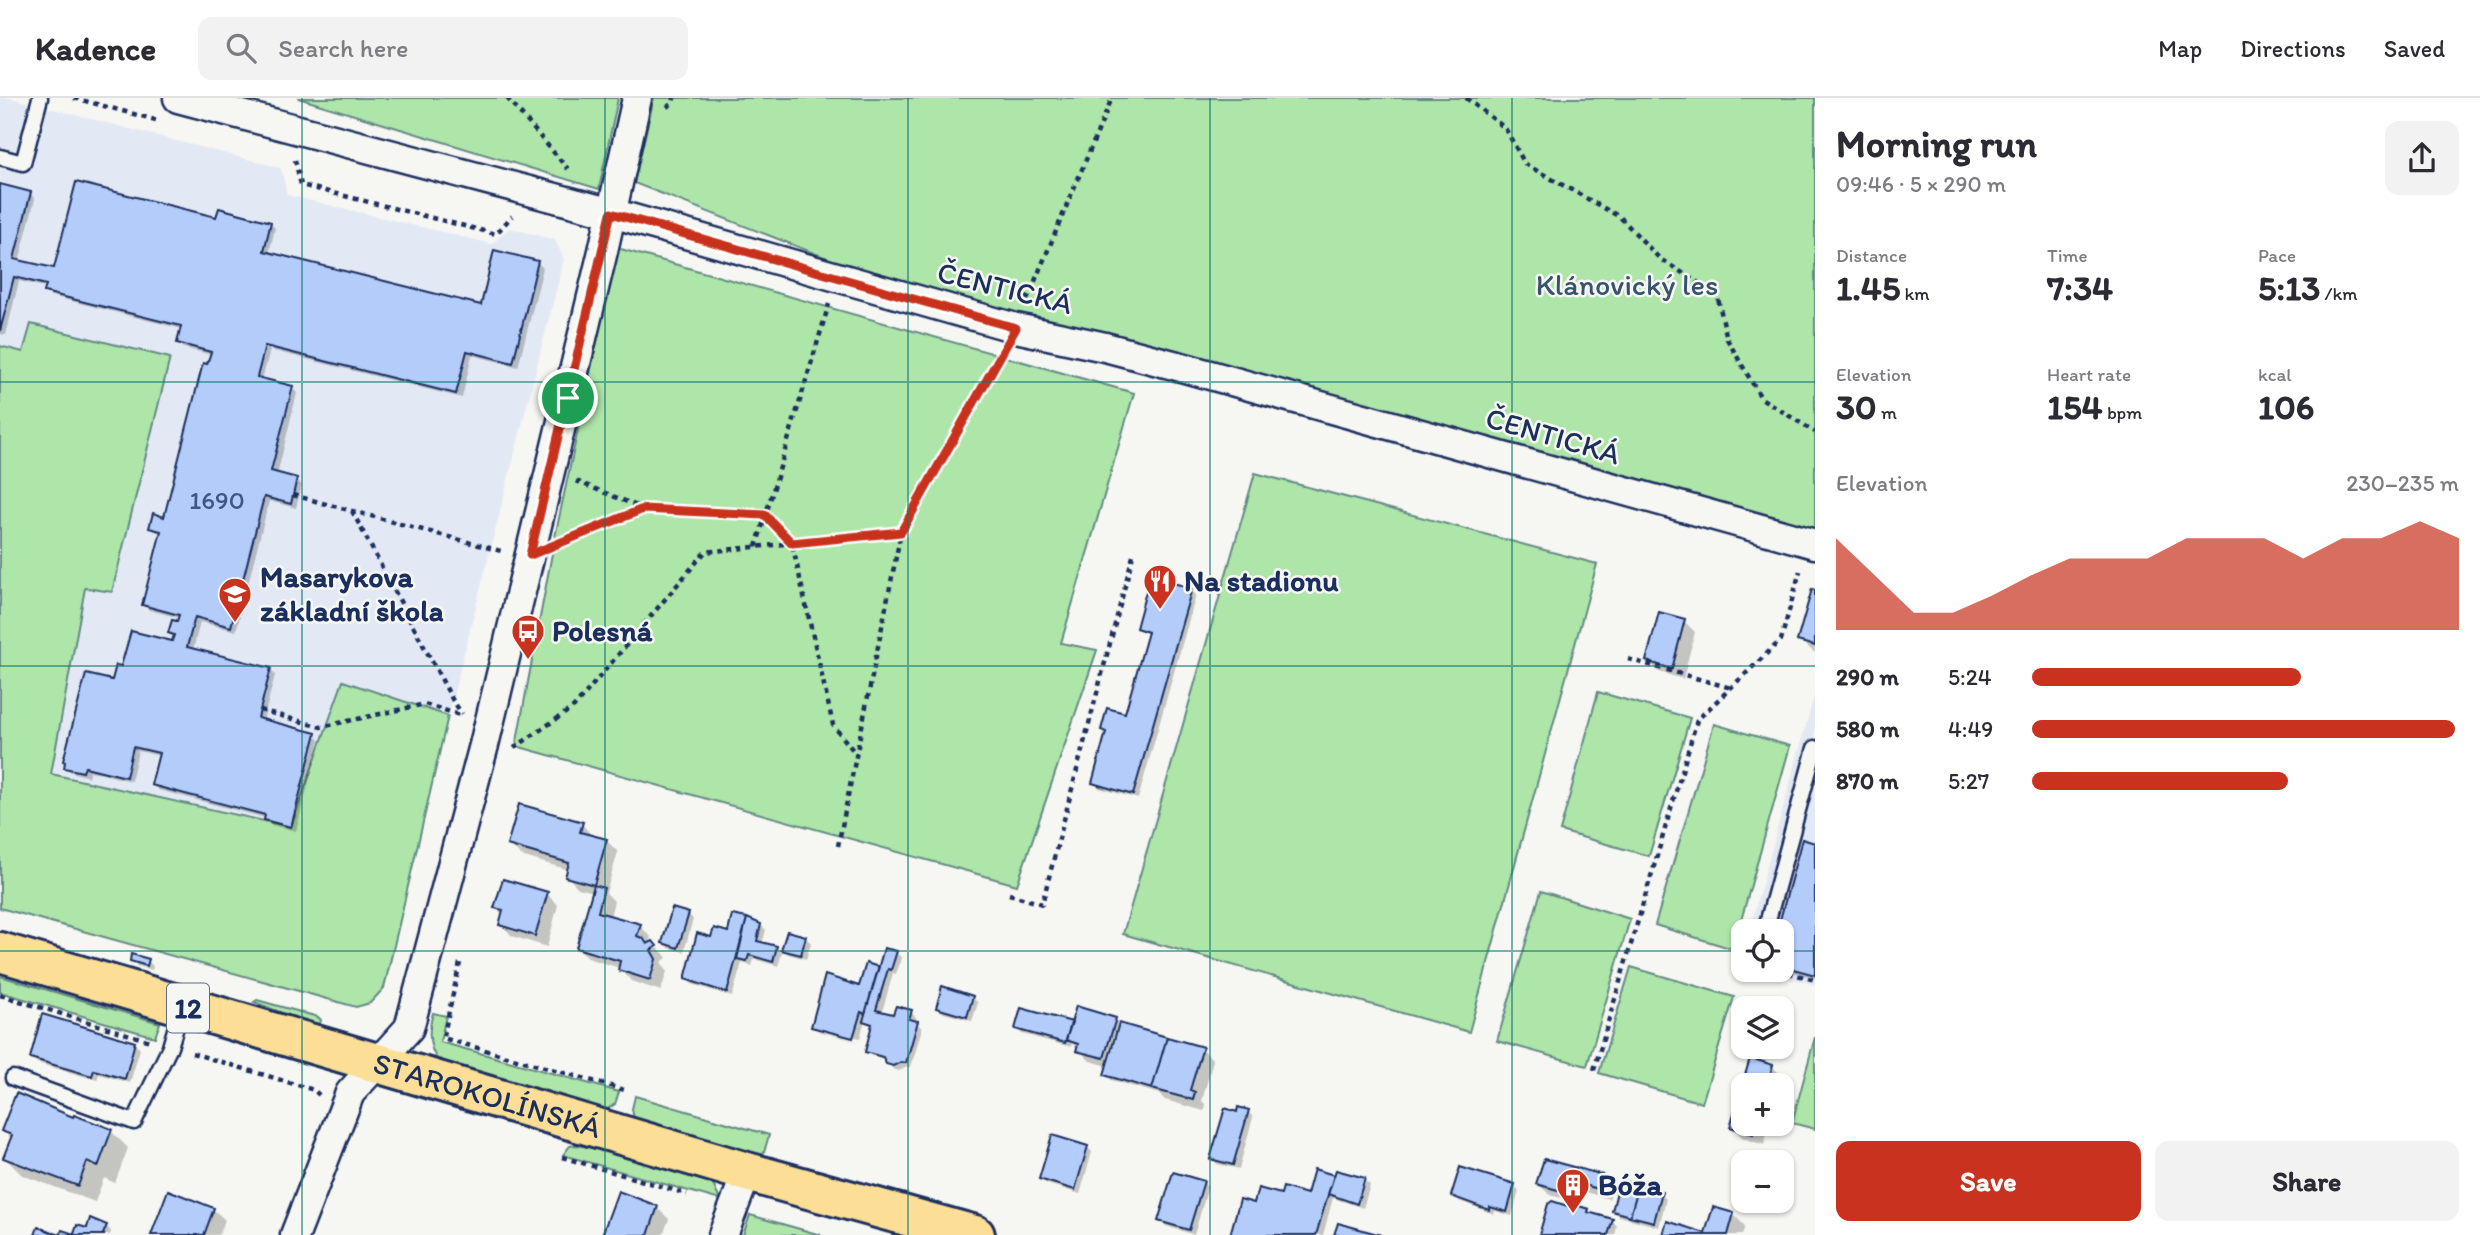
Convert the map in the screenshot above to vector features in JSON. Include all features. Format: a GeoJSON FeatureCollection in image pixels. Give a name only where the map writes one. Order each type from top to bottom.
{"type":"FeatureCollection","features":[{"type":"Feature","properties":{"kind":"main road","name":"STAROKOLÍNSKÁ"},"geometry":{"type":"LineString","coordinates":[[0,953],[975,1235]]}},
{"type":"Feature","properties":{"kind":"street","name":"ČENTICKÁ"},"geometry":{"type":"LineString","coordinates":[[178,98],[598,210],[1016,328],[1185,368],[1809,553]]}},
{"type":"Feature","properties":{"kind":"street"},"geometry":{"type":"LineString","coordinates":[[295,1235],[350,1093],[409,1028],[484,745],[518,553],[550,471],[598,210],[637,98]]}},
{"type":"Feature","properties":{"kind":"street"},"geometry":{"type":"LineString","coordinates":[[723,1235],[747,1171]]}},
{"type":"Feature","properties":{"kind":"lane"},"geometry":{"type":"LineString","coordinates":[[0,157],[23,163],[40,98]]}},
{"type":"Feature","properties":{"kind":"lane"},"geometry":{"type":"LineString","coordinates":[[1768,919],[1815,748]]}},
{"type":"Feature","properties":{"kind":"lane"},"geometry":{"type":"LineString","coordinates":[[13,1078],[134,1122],[170,1047],[182,1006]]}},
{"type":"Feature","properties":{"kind":"path"},"geometry":{"type":"LineString","coordinates":[[74,98],[164,122]]}},
{"type":"Feature","properties":{"kind":"path"},"geometry":{"type":"LineString","coordinates":[[507,98],[583,187],[598,210]]}},
{"type":"Feature","properties":{"kind":"path"},"geometry":{"type":"LineString","coordinates":[[838,846],[901,532],[1016,328],[1112,98]]}},
{"type":"Feature","properties":{"kind":"path"},"geometry":{"type":"LineString","coordinates":[[1466,98],[1505,128],[1525,164],[1620,217],[1660,259],[1717,294],[1727,339],[1761,398],[1815,432]]}},
{"type":"Feature","properties":{"kind":"path"},"geometry":{"type":"LineString","coordinates":[[294,157],[301,185],[496,234],[513,215]]}},
{"type":"Feature","properties":{"kind":"path"},"geometry":{"type":"LineString","coordinates":[[756,547],[832,293]]}},
{"type":"Feature","properties":{"kind":"path"},"geometry":{"type":"LineString","coordinates":[[550,471],[643,509],[765,515],[792,543],[833,725],[857,754]]}},
{"type":"Feature","properties":{"kind":"path"},"geometry":{"type":"LineString","coordinates":[[293,495],[490,550],[518,553],[643,509]]}},
{"type":"Feature","properties":{"kind":"path"},"geometry":{"type":"LineString","coordinates":[[260,710],[321,727],[425,704],[464,717],[352,511]]}},
{"type":"Feature","properties":{"kind":"path"},"geometry":{"type":"LineString","coordinates":[[508,752],[574,707],[705,552],[901,532]]}},
{"type":"Feature","properties":{"kind":"path"},"geometry":{"type":"LineString","coordinates":[[1594,1070],[1697,720],[1781,640],[1809,553]]}},
{"type":"Feature","properties":{"kind":"path"},"geometry":{"type":"LineString","coordinates":[[1009,894],[1042,904],[1133,555]]}},
{"type":"Feature","properties":{"kind":"path"},"geometry":{"type":"LineString","coordinates":[[1628,659],[1732,688]]}},
{"type":"Feature","properties":{"kind":"path"},"geometry":{"type":"LineString","coordinates":[[1794,974],[1815,979]]}},
{"type":"Feature","properties":{"kind":"path"},"geometry":{"type":"LineString","coordinates":[[0,995],[314,1090],[326,1100],[324,1107],[342,1113]]}},
{"type":"Feature","properties":{"kind":"path"},"geometry":{"type":"LineString","coordinates":[[450,1010],[443,1038],[628,1091]]}},
{"type":"Feature","properties":{"kind":"shaded area","name":"Masarykova základní škola"},"geometry":{"type":"Polygon","coordinates":[[[0,98],[10,98],[281,168],[287,195],[492,244],[509,228],[555,240],[564,259],[448,716],[384,988],[370,1003],[356,1007],[0,908],[0,98]]]}},
{"type":"Feature","properties":{"kind":"shaded area"},"geometry":{"type":"Polygon","coordinates":[[[1815,693],[1815,985],[1794,979],[1794,919],[1752,919],[1815,693]]]}},
{"type":"Feature","properties":{"kind":"green space"},"geometry":{"type":"Polygon","coordinates":[[[298,98],[618,98],[599,189],[298,98]]]}},
{"type":"Feature","properties":{"kind":"green space","name":"Klánovický les"},"geometry":{"type":"Polygon","coordinates":[[[654,98],[1815,98],[1815,530],[855,269],[634,183],[654,98]]]}},
{"type":"Feature","properties":{"kind":"green space"},"geometry":{"type":"Polygon","coordinates":[[[617,248],[1134,393],[1061,643],[1097,650],[1017,885],[516,746],[556,532],[617,248]]]}},
{"type":"Feature","properties":{"kind":"green space"},"geometry":{"type":"Polygon","coordinates":[[[31,324],[170,358],[112,592],[85,588],[51,774],[291,827],[343,681],[448,716],[384,988],[370,1003],[356,1007],[0,908],[0,346],[23,352],[31,324]]]}},
{"type":"Feature","properties":{"kind":"green space"},"geometry":{"type":"Polygon","coordinates":[[[1255,473],[1597,564],[1469,1032],[1123,934],[1255,473]]]}},
{"type":"Feature","properties":{"kind":"green space"},"geometry":{"type":"Polygon","coordinates":[[[1598,692],[1690,718],[1649,856],[1560,831],[1598,692]]]}},
{"type":"Feature","properties":{"kind":"green space"},"geometry":{"type":"Polygon","coordinates":[[[1714,724],[1790,746],[1741,919],[1731,919],[1731,948],[1655,925],[1714,724]]]}},
{"type":"Feature","properties":{"kind":"green space"},"geometry":{"type":"Polygon","coordinates":[[[1541,891],[1630,919],[1587,1066],[1497,1041],[1541,891]]]}},
{"type":"Feature","properties":{"kind":"green space"},"geometry":{"type":"Polygon","coordinates":[[[1631,967],[1731,996],[1731,1007],[1702,1103],[1599,1073],[1631,967]]]}},
{"type":"Feature","properties":{"kind":"green space"},"geometry":{"type":"Polygon","coordinates":[[[0,976],[160,1023],[155,1037],[0,992],[0,976]]]}},
{"type":"Feature","properties":{"kind":"green space"},"geometry":{"type":"Polygon","coordinates":[[[257,1000],[318,1017],[321,1020],[319,1027],[254,1002],[257,1000]]]}},
{"type":"Feature","properties":{"kind":"green space"},"geometry":{"type":"Polygon","coordinates":[[[433,1013],[446,1016],[440,1042],[619,1092],[615,1104],[606,1110],[440,1063],[433,1052],[430,1039],[433,1013]]]}},
{"type":"Feature","properties":{"kind":"green space"},"geometry":{"type":"Polygon","coordinates":[[[1815,1037],[1815,1129],[1794,1124],[1815,1037]]]}},
{"type":"Feature","properties":{"kind":"green space"},"geometry":{"type":"Polygon","coordinates":[[[635,1096],[769,1135],[763,1156],[634,1119],[632,1109],[635,1096]]]}},
{"type":"Feature","properties":{"kind":"green space"},"geometry":{"type":"Polygon","coordinates":[[[570,1146],[617,1152],[710,1178],[720,1200],[563,1155],[570,1146]]]}},
{"type":"Feature","properties":{"kind":"green space"},"geometry":{"type":"Polygon","coordinates":[[[750,1215],[821,1235],[743,1235],[750,1215]]]}},
{"type":"Feature","properties":{"kind":"building"},"geometry":{"type":"Polygon","coordinates":[[[76,182],[216,217],[219,208],[271,222],[264,251],[481,305],[494,250],[538,261],[513,363],[467,351],[456,394],[265,346],[257,377],[293,386],[271,471],[297,478],[291,504],[264,497],[231,627],[195,617],[187,647],[271,668],[258,718],[316,733],[291,827],[264,820],[265,815],[151,785],[159,753],[133,747],[126,777],[85,767],[83,772],[64,768],[63,761],[86,674],[112,680],[116,665],[121,666],[131,631],[172,641],[174,635],[168,633],[172,620],[177,621],[179,615],[142,605],[161,531],[149,528],[153,513],[164,517],[203,363],[207,364],[211,352],[177,343],[181,326],[44,292],[46,285],[14,277],[0,331],[0,184],[31,192],[14,259],[54,268],[76,182]]]}},
{"type":"Feature","properties":{"kind":"building"},"geometry":{"type":"Polygon","coordinates":[[[1150,577],[1192,588],[1133,795],[1092,783],[1106,732],[1101,730],[1107,708],[1125,713],[1148,632],[1136,628],[1150,577]]]}},
{"type":"Feature","properties":{"kind":"building"},"geometry":{"type":"Polygon","coordinates":[[[1812,589],[1815,590],[1815,646],[1797,641],[1812,589]]]}},
{"type":"Feature","properties":{"kind":"building"},"geometry":{"type":"Polygon","coordinates":[[[1659,612],[1685,619],[1672,669],[1646,661],[1659,612]]]}},
{"type":"Feature","properties":{"kind":"building"},"geometry":{"type":"Polygon","coordinates":[[[519,804],[583,822],[580,832],[607,839],[594,885],[565,877],[569,863],[507,845],[519,804]]]}},
{"type":"Feature","properties":{"kind":"building"},"geometry":{"type":"Polygon","coordinates":[[[1802,839],[1815,843],[1815,975],[1794,969],[1794,919],[1780,919],[1802,839]]]}},
{"type":"Feature","properties":{"kind":"building"},"geometry":{"type":"Polygon","coordinates":[[[503,879],[548,892],[535,936],[499,925],[503,910],[494,908],[503,879]]]}},
{"type":"Feature","properties":{"kind":"building"},"geometry":{"type":"Polygon","coordinates":[[[594,885],[604,888],[598,912],[641,924],[637,936],[643,938],[647,944],[653,941],[657,946],[651,950],[656,959],[650,980],[618,970],[620,961],[576,948],[594,885]]]}},
{"type":"Feature","properties":{"kind":"building"},"geometry":{"type":"Polygon","coordinates":[[[672,908],[689,913],[678,948],[662,943],[672,908]]]}},
{"type":"Feature","properties":{"kind":"building"},"geometry":{"type":"Polygon","coordinates":[[[732,915],[747,918],[727,993],[685,979],[697,933],[711,937],[714,928],[728,932],[732,915]]]}},
{"type":"Feature","properties":{"kind":"building"},"geometry":{"type":"Polygon","coordinates":[[[747,918],[761,924],[757,941],[777,946],[773,962],[749,955],[747,961],[737,959],[747,918]]]}},
{"type":"Feature","properties":{"kind":"building"},"geometry":{"type":"Polygon","coordinates":[[[787,931],[806,936],[801,955],[781,950],[787,931]]]}},
{"type":"Feature","properties":{"kind":"building"},"geometry":{"type":"Polygon","coordinates":[[[884,948],[897,951],[891,970],[888,969],[876,1010],[893,1014],[896,1006],[912,1010],[909,1019],[918,1021],[906,1063],[893,1066],[886,1064],[883,1057],[865,1052],[872,1024],[863,1021],[884,948]]]}},
{"type":"Feature","properties":{"kind":"building"},"geometry":{"type":"Polygon","coordinates":[[[131,954],[149,959],[147,966],[130,961],[131,954]]]}},
{"type":"Feature","properties":{"kind":"building"},"geometry":{"type":"Polygon","coordinates":[[[866,963],[879,967],[865,1014],[861,1012],[853,1038],[811,1027],[825,975],[859,986],[866,963]]]}},
{"type":"Feature","properties":{"kind":"building"},"geometry":{"type":"Polygon","coordinates":[[[942,986],[973,996],[967,1017],[936,1008],[942,986]]]}},
{"type":"Feature","properties":{"kind":"building"},"geometry":{"type":"Polygon","coordinates":[[[1076,1006],[1116,1018],[1104,1058],[1076,1051],[1078,1044],[1066,1040],[1076,1006]]]}},
{"type":"Feature","properties":{"kind":"building"},"geometry":{"type":"Polygon","coordinates":[[[1021,1008],[1072,1022],[1065,1043],[1015,1029],[1021,1008]]]}},
{"type":"Feature","properties":{"kind":"building"},"geometry":{"type":"Polygon","coordinates":[[[42,1014],[135,1042],[125,1079],[94,1070],[92,1076],[30,1058],[42,1014]]]}},
{"type":"Feature","properties":{"kind":"building"},"geometry":{"type":"Polygon","coordinates":[[[1119,1023],[1167,1037],[1152,1089],[1104,1075],[1119,1023]]]}},
{"type":"Feature","properties":{"kind":"building"},"geometry":{"type":"Polygon","coordinates":[[[1167,1037],[1203,1047],[1190,1090],[1195,1092],[1193,1100],[1152,1089],[1167,1037]]]}},
{"type":"Feature","properties":{"kind":"building"},"geometry":{"type":"Polygon","coordinates":[[[1750,1059],[1773,1065],[1771,1073],[1746,1073],[1750,1059]]]}},
{"type":"Feature","properties":{"kind":"building"},"geometry":{"type":"Polygon","coordinates":[[[16,1093],[73,1117],[74,1115],[112,1129],[98,1167],[87,1162],[78,1186],[3,1158],[12,1135],[1,1131],[16,1093]]]}},
{"type":"Feature","properties":{"kind":"building"},"geometry":{"type":"Polygon","coordinates":[[[1238,1107],[1249,1110],[1233,1165],[1210,1159],[1225,1108],[1237,1112],[1238,1107]]]}},
{"type":"Feature","properties":{"kind":"building"},"geometry":{"type":"Polygon","coordinates":[[[1052,1135],[1088,1146],[1075,1190],[1039,1179],[1052,1135]]]}},
{"type":"Feature","properties":{"kind":"building"},"geometry":{"type":"Polygon","coordinates":[[[1544,1159],[1603,1175],[1598,1189],[1570,1181],[1567,1188],[1560,1186],[1558,1190],[1536,1184],[1544,1159]]]}},
{"type":"Feature","properties":{"kind":"building"},"geometry":{"type":"Polygon","coordinates":[[[1460,1167],[1515,1184],[1507,1212],[1490,1207],[1489,1210],[1451,1196],[1460,1167]]]}},
{"type":"Feature","properties":{"kind":"building"},"geometry":{"type":"Polygon","coordinates":[[[1314,1169],[1334,1175],[1316,1235],[1230,1235],[1240,1199],[1254,1203],[1258,1188],[1281,1194],[1283,1187],[1307,1194],[1314,1169]]]}},
{"type":"Feature","properties":{"kind":"building"},"geometry":{"type":"Polygon","coordinates":[[[1336,1170],[1365,1178],[1357,1204],[1328,1194],[1336,1170]]]}},
{"type":"Feature","properties":{"kind":"building"},"geometry":{"type":"Polygon","coordinates":[[[1173,1172],[1204,1181],[1189,1230],[1158,1221],[1173,1172]]]}},
{"type":"Feature","properties":{"kind":"building"},"geometry":{"type":"Polygon","coordinates":[[[1620,1180],[1639,1185],[1630,1216],[1612,1211],[1620,1180]]]}},
{"type":"Feature","properties":{"kind":"building"},"geometry":{"type":"Polygon","coordinates":[[[1639,1185],[1662,1192],[1654,1222],[1630,1216],[1639,1185]]]}},
{"type":"Feature","properties":{"kind":"building"},"geometry":{"type":"Polygon","coordinates":[[[168,1190],[214,1208],[204,1235],[151,1235],[168,1190]]]}},
{"type":"Feature","properties":{"kind":"building"},"geometry":{"type":"Polygon","coordinates":[[[618,1191],[658,1206],[648,1235],[602,1235],[618,1191]]]}},
{"type":"Feature","properties":{"kind":"building","name":"Bóža"},"geometry":{"type":"Polygon","coordinates":[[[1552,1201],[1574,1208],[1575,1205],[1589,1209],[1588,1212],[1613,1219],[1608,1235],[1539,1235],[1548,1204],[1552,1201]]]}},
{"type":"Feature","properties":{"kind":"building"},"geometry":{"type":"Polygon","coordinates":[[[1713,1207],[1734,1213],[1728,1235],[1663,1235],[1667,1221],[1705,1233],[1713,1207]]]}},
{"type":"Feature","properties":{"kind":"building"},"geometry":{"type":"Polygon","coordinates":[[[90,1218],[107,1225],[103,1234],[105,1235],[60,1235],[62,1230],[74,1234],[77,1225],[87,1228],[90,1218]]]}},
{"type":"Feature","properties":{"kind":"building"},"geometry":{"type":"Polygon","coordinates":[[[1338,1223],[1381,1235],[1334,1235],[1338,1223]]]}},
{"type":"Feature","properties":{"kind":"building"},"geometry":{"type":"Polygon","coordinates":[[[38,1227],[60,1235],[35,1235],[38,1227]]]}},
{"type":"Feature","properties":{"kind":"place","name":"Na stadionu"},"geometry":{"type":"Point","coordinates":[1160,611]}},
{"type":"Feature","properties":{"kind":"place","name":"Masarykova základní škola"},"geometry":{"type":"Point","coordinates":[235,624]}},
{"type":"Feature","properties":{"kind":"place","name":"Polesná"},"geometry":{"type":"Point","coordinates":[528,661]}},
{"type":"Feature","properties":{"kind":"place","name":"Bóža"},"geometry":{"type":"Point","coordinates":[1573,1215]}},
{"type":"Feature","properties":{"kind":"route"},"geometry":{"type":"LineString","coordinates":[[611,213],[1016,328],[901,532],[792,543],[765,515],[643,509],[530,555],[568,398],[611,213]]}}]}
